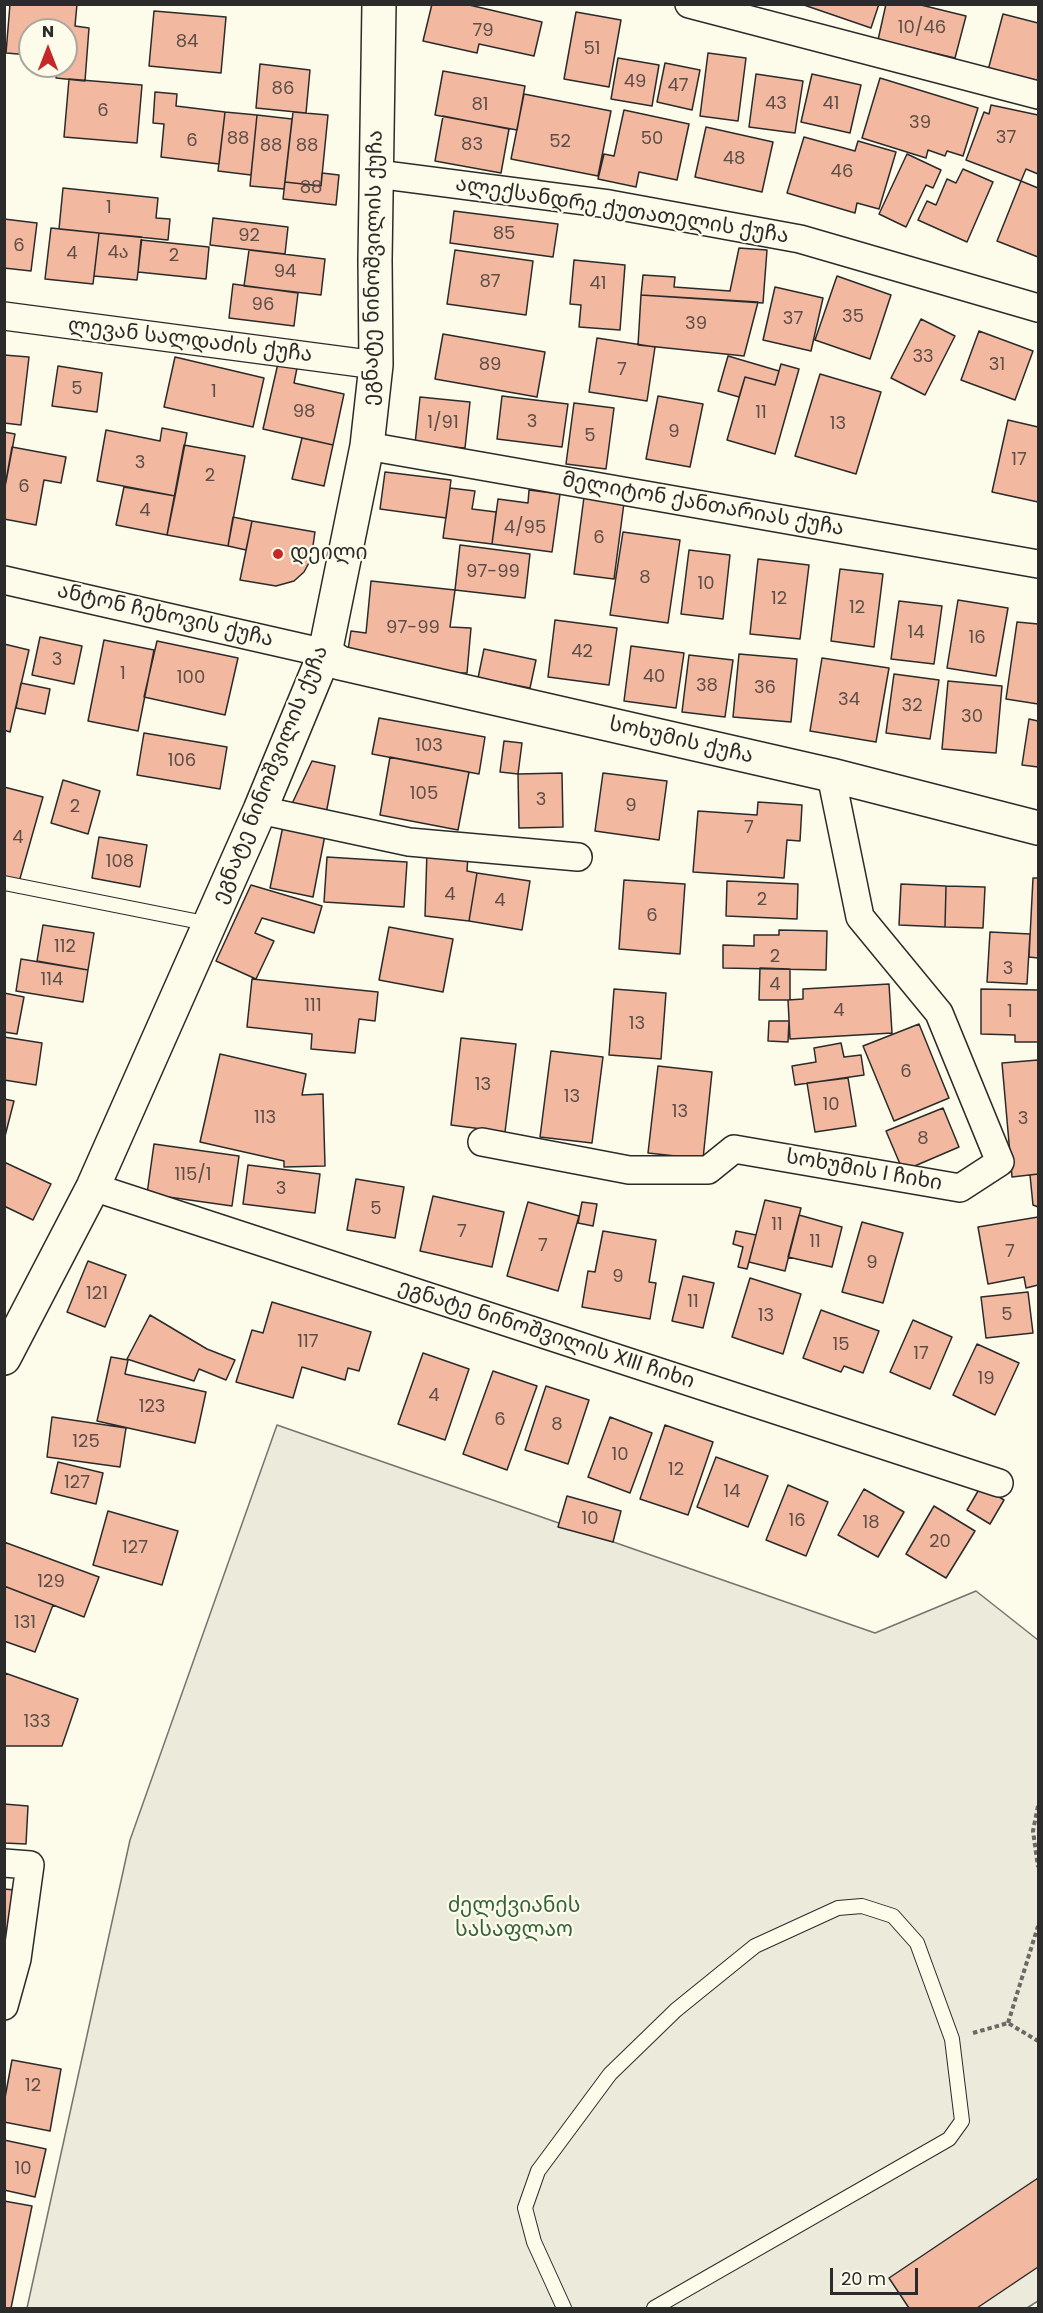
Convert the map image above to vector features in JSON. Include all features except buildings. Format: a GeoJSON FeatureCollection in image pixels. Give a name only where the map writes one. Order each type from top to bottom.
{"type":"FeatureCollection","features":[{"type":"Feature","properties":{"kind":"main road","name":"ეგნატე ნინოშვილის ქუჩა"},"geometry":{"type":"LineString","coordinates":[[4,1358],[93,1187],[260,810],[325,653],[367,446],[376,365],[379,4]]}},
{"type":"Feature","properties":{"kind":"main road","name":"სოხუმის ქუჩა"},"geometry":{"type":"LineString","coordinates":[[325,653],[340,663],[831,775],[1038,828]]}},
{"type":"Feature","properties":{"kind":"street"},"geometry":{"type":"LineString","coordinates":[[689,4],[1038,95]]}},
{"type":"Feature","properties":{"kind":"street","name":"ალექსანდრე ქუთათელის ქუჩა"},"geometry":{"type":"LineString","coordinates":[[377,174],[609,204],[800,239],[1038,308]]}},
{"type":"Feature","properties":{"kind":"street","name":"ლევან სალდაძის ქუჩა"},"geometry":{"type":"LineString","coordinates":[[4,316],[376,365]]}},
{"type":"Feature","properties":{"kind":"street","name":"მელიტონ ქანთარიას ქუჩა"},"geometry":{"type":"LineString","coordinates":[[367,446],[1038,564]]}},
{"type":"Feature","properties":{"kind":"street","name":"ანტონ ჩეხოვის ქუჩა"},"geometry":{"type":"LineString","coordinates":[[4,580],[325,653]]}},
{"type":"Feature","properties":{"kind":"street","name":"სოხუმის I ჩიხი"},"geometry":{"type":"LineString","coordinates":[[482,1142],[629,1170],[708,1170],[734,1149],[960,1188],[1000,1162],[939,1013],[860,917],[831,775]]}},
{"type":"Feature","properties":{"kind":"street"},"geometry":{"type":"LineString","coordinates":[[260,810],[410,842],[578,857]]}},
{"type":"Feature","properties":{"kind":"street","name":"ეგნატე ნინოშვილის XIII ჩიხი"},"geometry":{"type":"LineString","coordinates":[[93,1187],[999,1483]]}},
{"type":"Feature","properties":{"kind":"street"},"geometry":{"type":"LineString","coordinates":[[4,2006],[17,1959],[17,1864]]}},
{"type":"Feature","properties":{"kind":"lane"},"geometry":{"type":"LineString","coordinates":[[4,882],[210,924]]}},
{"type":"Feature","properties":{"kind":"lane"},"geometry":{"type":"LineString","coordinates":[[564,2308],[534,2242],[525,2208],[538,2170],[610,2074],[675,2010],[755,1946],[838,1908],[862,1906],[893,1916],[917,1943],[952,2039],[962,2121],[949,2139],[654,2308]]}},
{"type":"Feature","properties":{"kind":"path"},"geometry":{"type":"LineString","coordinates":[[1038,1806],[1033,1831],[1038,1867]]}},
{"type":"Feature","properties":{"kind":"path"},"geometry":{"type":"LineString","coordinates":[[1008,2024],[1038,1926]]}},
{"type":"Feature","properties":{"kind":"path"},"geometry":{"type":"LineString","coordinates":[[952,2039],[1008,2024],[1038,2041]]}},
{"type":"Feature","properties":{"kind":"green space","name":"ძელქვიანის სასაფლაო"},"geometry":{"type":"Polygon","coordinates":[[[277,1425],[875,1633],[976,1591],[1038,1640],[1038,2301],[1027,2308],[27,2308],[130,1840],[277,1425]]]}},
{"type":"Feature","properties":{"kind":"place","name":"დეილი"},"geometry":{"type":"Point","coordinates":[278,554]}}]}
